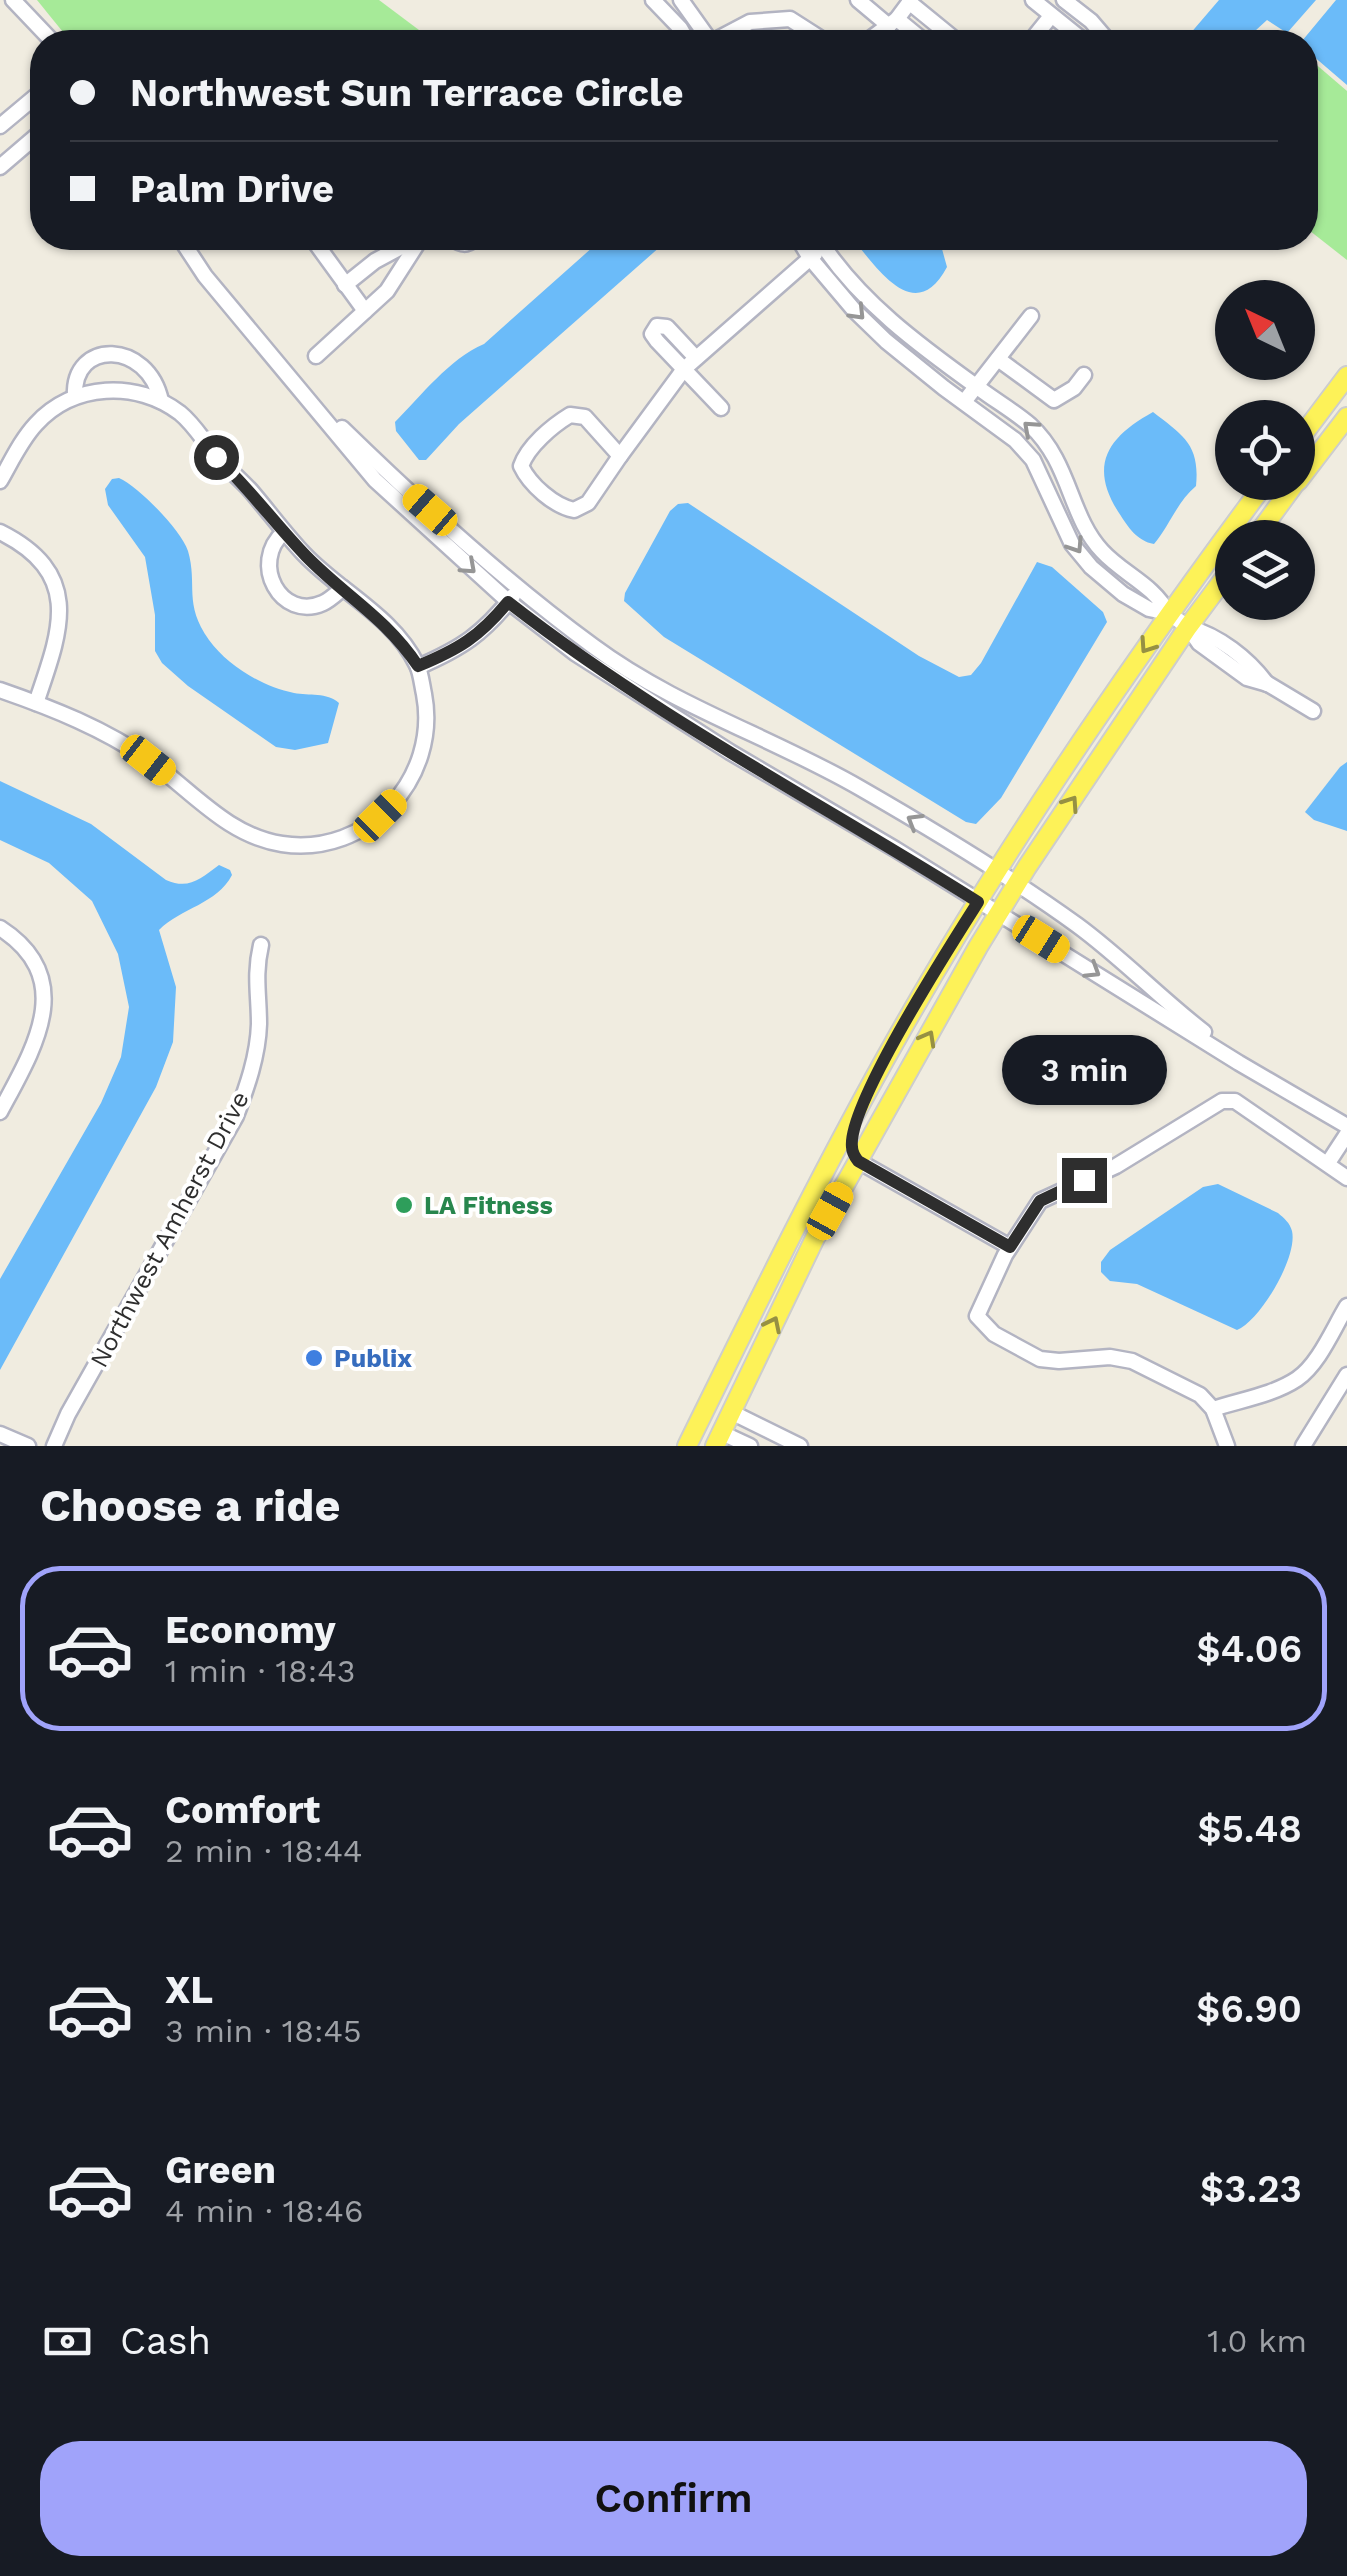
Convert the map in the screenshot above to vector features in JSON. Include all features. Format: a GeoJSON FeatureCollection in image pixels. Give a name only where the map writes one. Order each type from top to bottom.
{"type":"FeatureCollection","features":[{"type":"Feature","properties":{"kind":"main road"},"geometry":{"type":"LineString","coordinates":[[1315,418],[1347,376]]}},
{"type":"Feature","properties":{"kind":"main road"},"geometry":{"type":"LineString","coordinates":[[1315,457],[1346,414]]}},
{"type":"Feature","properties":{"kind":"main road"},"geometry":{"type":"LineString","coordinates":[[687,1446],[840,1142],[978,902],[1168,613],[1253,500]]}},
{"type":"Feature","properties":{"kind":"main road"},"geometry":{"type":"LineString","coordinates":[[719,1439],[794,1280],[999,913],[1215,591]]}},
{"type":"Feature","properties":{"kind":"main road"},"geometry":{"type":"LineString","coordinates":[[858,1161],[852,1143],[874,1080]]}},
{"type":"Feature","properties":{"kind":"main road"},"geometry":{"type":"LineString","coordinates":[[794,1280],[802,1249],[837,1178],[840,1142]]}},
{"type":"Feature","properties":{"kind":"main road"},"geometry":{"type":"LineString","coordinates":[[719,1439],[716,1406],[737,1344]]}},
{"type":"Feature","properties":{"kind":"main road"},"geometry":{"type":"LineString","coordinates":[[704,1446],[705,1410]]}},
{"type":"Feature","properties":{"kind":"street"},"geometry":{"type":"LineString","coordinates":[[13,0],[42,30]]}},
{"type":"Feature","properties":{"kind":"street"},"geometry":{"type":"LineString","coordinates":[[652,0],[681,30]]}},
{"type":"Feature","properties":{"kind":"street"},"geometry":{"type":"LineString","coordinates":[[681,0],[703,30]]}},
{"type":"Feature","properties":{"kind":"street"},"geometry":{"type":"LineString","coordinates":[[858,0],[900,10],[936,30]]}},
{"type":"Feature","properties":{"kind":"street"},"geometry":{"type":"LineString","coordinates":[[1033,0],[1070,30]]}},
{"type":"Feature","properties":{"kind":"street"},"geometry":{"type":"LineString","coordinates":[[1064,0],[1100,30]]}},
{"type":"Feature","properties":{"kind":"street"},"geometry":{"type":"LineString","coordinates":[[879,30],[900,10]]}},
{"type":"Feature","properties":{"kind":"street"},"geometry":{"type":"LineString","coordinates":[[900,10],[916,30]]}},
{"type":"Feature","properties":{"kind":"street"},"geometry":{"type":"LineString","coordinates":[[1040,30],[1052,16]]}},
{"type":"Feature","properties":{"kind":"street"},"geometry":{"type":"LineString","coordinates":[[735,30],[750,22],[790,19],[807,30]]}},
{"type":"Feature","properties":{"kind":"street"},"geometry":{"type":"LineString","coordinates":[[0,126],[30,101]]}},
{"type":"Feature","properties":{"kind":"street"},"geometry":{"type":"LineString","coordinates":[[0,167],[30,141]]}},
{"type":"Feature","properties":{"kind":"street"},"geometry":{"type":"LineString","coordinates":[[188,250],[205,276],[375,480],[508,602],[575,653],[668,714],[1347,1126]]}},
{"type":"Feature","properties":{"kind":"street"},"geometry":{"type":"LineString","coordinates":[[320,250],[365,311]]}},
{"type":"Feature","properties":{"kind":"street"},"geometry":{"type":"LineString","coordinates":[[345,285],[397,250]]}},
{"type":"Feature","properties":{"kind":"street"},"geometry":{"type":"LineString","coordinates":[[316,356],[388,291],[413,250]]}},
{"type":"Feature","properties":{"kind":"street"},"geometry":{"type":"LineString","coordinates":[[805,250],[875,330],[1016,440],[1033,460],[1072,544],[1091,567],[1123,594],[1150,609],[1168,613],[1188,628],[1208,633],[1255,668],[1289,705],[1310,715]]}},
{"type":"Feature","properties":{"kind":"street"},"geometry":{"type":"LineString","coordinates":[[620,456],[593,424],[576,414],[563,419],[537,443],[521,466],[540,489],[564,508],[574,510],[588,503],[684,369],[816,250]]}},
{"type":"Feature","properties":{"kind":"street"},"geometry":{"type":"LineString","coordinates":[[827,250],[866,298],[926,350],[1030,424],[1062,466],[1090,536],[1102,552],[1160,596],[1168,613]]}},
{"type":"Feature","properties":{"kind":"street"},"geometry":{"type":"LineString","coordinates":[[964,402],[1031,316]]}},
{"type":"Feature","properties":{"kind":"street"},"geometry":{"type":"LineString","coordinates":[[696,358],[667,327],[657,326],[652,334],[721,408]]}},
{"type":"Feature","properties":{"kind":"street"},"geometry":{"type":"LineString","coordinates":[[76,396],[75,382],[83,368],[96,358],[112,354],[140,362],[158,383],[161,401]]}},
{"type":"Feature","properties":{"kind":"street"},"geometry":{"type":"LineString","coordinates":[[998,359],[1054,400],[1074,388],[1084,375]]}},
{"type":"Feature","properties":{"kind":"street"},"geometry":{"type":"LineString","coordinates":[[283,369],[400,484],[594,648],[680,702],[781,746],[858,786],[997,871],[1079,926],[1256,1072]]}},
{"type":"Feature","properties":{"kind":"street"},"geometry":{"type":"LineString","coordinates":[[0,481],[36,424],[76,396],[98,390],[132,391],[161,401],[195,428],[216,457],[308,558],[398,638],[418,666],[426,710],[424,749],[414,775],[380,816],[333,842],[311,846],[281,844],[240,831],[148,760],[83,723],[0,690]]}},
{"type":"Feature","properties":{"kind":"street"},"geometry":{"type":"LineString","coordinates":[[0,532],[34,553],[46,568],[58,596],[62,617],[57,643],[36,702]]}},
{"type":"Feature","properties":{"kind":"street"},"geometry":{"type":"LineString","coordinates":[[284,532],[268,559],[269,575],[280,594],[294,603],[310,606],[326,602],[343,588]]}},
{"type":"Feature","properties":{"kind":"street"},"geometry":{"type":"LineString","coordinates":[[418,666],[457,650],[484,630],[520,588]]}},
{"type":"Feature","properties":{"kind":"street"},"geometry":{"type":"LineString","coordinates":[[0,928],[13,936],[29,955],[42,982],[45,1004],[36,1045],[0,1112]]}},
{"type":"Feature","properties":{"kind":"street","name":"Northwest Amherst Drive"},"geometry":{"type":"LineString","coordinates":[[54,1446],[236,1116],[247,1088],[259,1027],[255,973],[262,946]]}},
{"type":"Feature","properties":{"kind":"street"},"geometry":{"type":"LineString","coordinates":[[1227,1446],[1213,1409],[1200,1395],[1132,1361],[1110,1357],[1040,1359],[983,1326],[977,1316],[1010,1247],[1040,1201],[1116,1166],[1222,1101],[1235,1101],[1347,1178]]}},
{"type":"Feature","properties":{"kind":"street"},"geometry":{"type":"LineString","coordinates":[[1328,1163],[1347,1134]]}},
{"type":"Feature","properties":{"kind":"street"},"geometry":{"type":"LineString","coordinates":[[858,1161],[1010,1247]]}},
{"type":"Feature","properties":{"kind":"street"},"geometry":{"type":"LineString","coordinates":[[1213,1409],[1300,1378],[1347,1306]]}},
{"type":"Feature","properties":{"kind":"street"},"geometry":{"type":"LineString","coordinates":[[1303,1446],[1347,1375]]}},
{"type":"Feature","properties":{"kind":"street"},"geometry":{"type":"LineString","coordinates":[[731,1412],[770,1439],[800,1446]]}},
{"type":"Feature","properties":{"kind":"street"},"geometry":{"type":"LineString","coordinates":[[0,1434],[28,1446]]}},
{"type":"Feature","properties":{"kind":"street"},"geometry":{"type":"LineString","coordinates":[[719,1439],[750,1446]]}},
{"type":"Feature","properties":{"kind":"green space"},"geometry":{"type":"Polygon","coordinates":[[[37,0],[379,0],[419,30],[61,30],[37,0]]]}},
{"type":"Feature","properties":{"kind":"green space"},"geometry":{"type":"Polygon","coordinates":[[[1318,66],[1347,91],[1347,260],[1318,237],[1318,66]]]}},
{"type":"Feature","properties":{"kind":"water"},"geometry":{"type":"Polygon","coordinates":[[[1219,0],[1316,0],[1290,30],[1267,20],[1256,30],[1193,30],[1219,0]]]}},
{"type":"Feature","properties":{"kind":"water"},"geometry":{"type":"Polygon","coordinates":[[[1336,0],[1347,0],[1347,85],[1318,60],[1318,30],[1311,30],[1336,0]]]}},
{"type":"Feature","properties":{"kind":"water"},"geometry":{"type":"Polygon","coordinates":[[[590,250],[656,250],[459,424],[426,460],[419,460],[396,431],[395,422],[447,368],[484,344],[590,250]]]}},
{"type":"Feature","properties":{"kind":"water"},"geometry":{"type":"Polygon","coordinates":[[[862,250],[942,250],[947,267],[935,284],[922,292],[909,292],[862,250]]]}},
{"type":"Feature","properties":{"kind":"water"},"geometry":{"type":"Polygon","coordinates":[[[1153,412],[1188,443],[1197,472],[1196,486],[1154,544],[1138,537],[1119,513],[1110,496],[1104,467],[1114,442],[1153,412]]]}},
{"type":"Feature","properties":{"kind":"water"},"geometry":{"type":"Polygon","coordinates":[[[119,478],[158,510],[184,542],[191,563],[196,615],[217,649],[236,667],[270,686],[339,703],[328,743],[295,750],[276,747],[188,686],[162,663],[155,651],[155,615],[145,557],[108,505],[105,489],[112,479],[119,478]]]}},
{"type":"Feature","properties":{"kind":"water"},"geometry":{"type":"Polygon","coordinates":[[[688,503],[919,656],[959,677],[971,675],[981,663],[1037,562],[1052,567],[1103,612],[1107,622],[1001,798],[976,824],[966,822],[664,637],[624,601],[670,511],[678,504],[688,503]]]}},
{"type":"Feature","properties":{"kind":"water"},"geometry":{"type":"Polygon","coordinates":[[[1347,762],[1347,831],[1314,820],[1305,812],[1347,762]]]}},
{"type":"Feature","properties":{"kind":"water"},"geometry":{"type":"Polygon","coordinates":[[[0,781],[91,824],[166,880],[188,883],[219,865],[232,875],[217,893],[159,930],[176,987],[173,1042],[156,1087],[0,1370],[0,1279],[101,1103],[121,1057],[129,1007],[118,954],[92,901],[49,863],[0,840],[0,781]]]}},
{"type":"Feature","properties":{"kind":"water"},"geometry":{"type":"Polygon","coordinates":[[[1218,1184],[1278,1213],[1292,1231],[1289,1256],[1275,1287],[1256,1314],[1237,1330],[1137,1284],[1110,1281],[1101,1272],[1101,1262],[1110,1250],[1203,1187],[1218,1184]]]}},
{"type":"Feature","properties":{"kind":"place","name":"LA Fitness"},"geometry":{"type":"Point","coordinates":[404,1205]}},
{"type":"Feature","properties":{"kind":"place","name":"Publix"},"geometry":{"type":"Point","coordinates":[314,1358]}},
{"type":"Feature","properties":{"kind":"route"},"geometry":{"type":"LineString","coordinates":[[216,457],[308,558],[398,638],[418,666],[457,650],[484,630],[508,602],[575,653],[668,714],[978,902],[874,1080],[854,1134],[854,1154],[858,1161],[1010,1247],[1040,1201],[1084,1180]]}}]}
